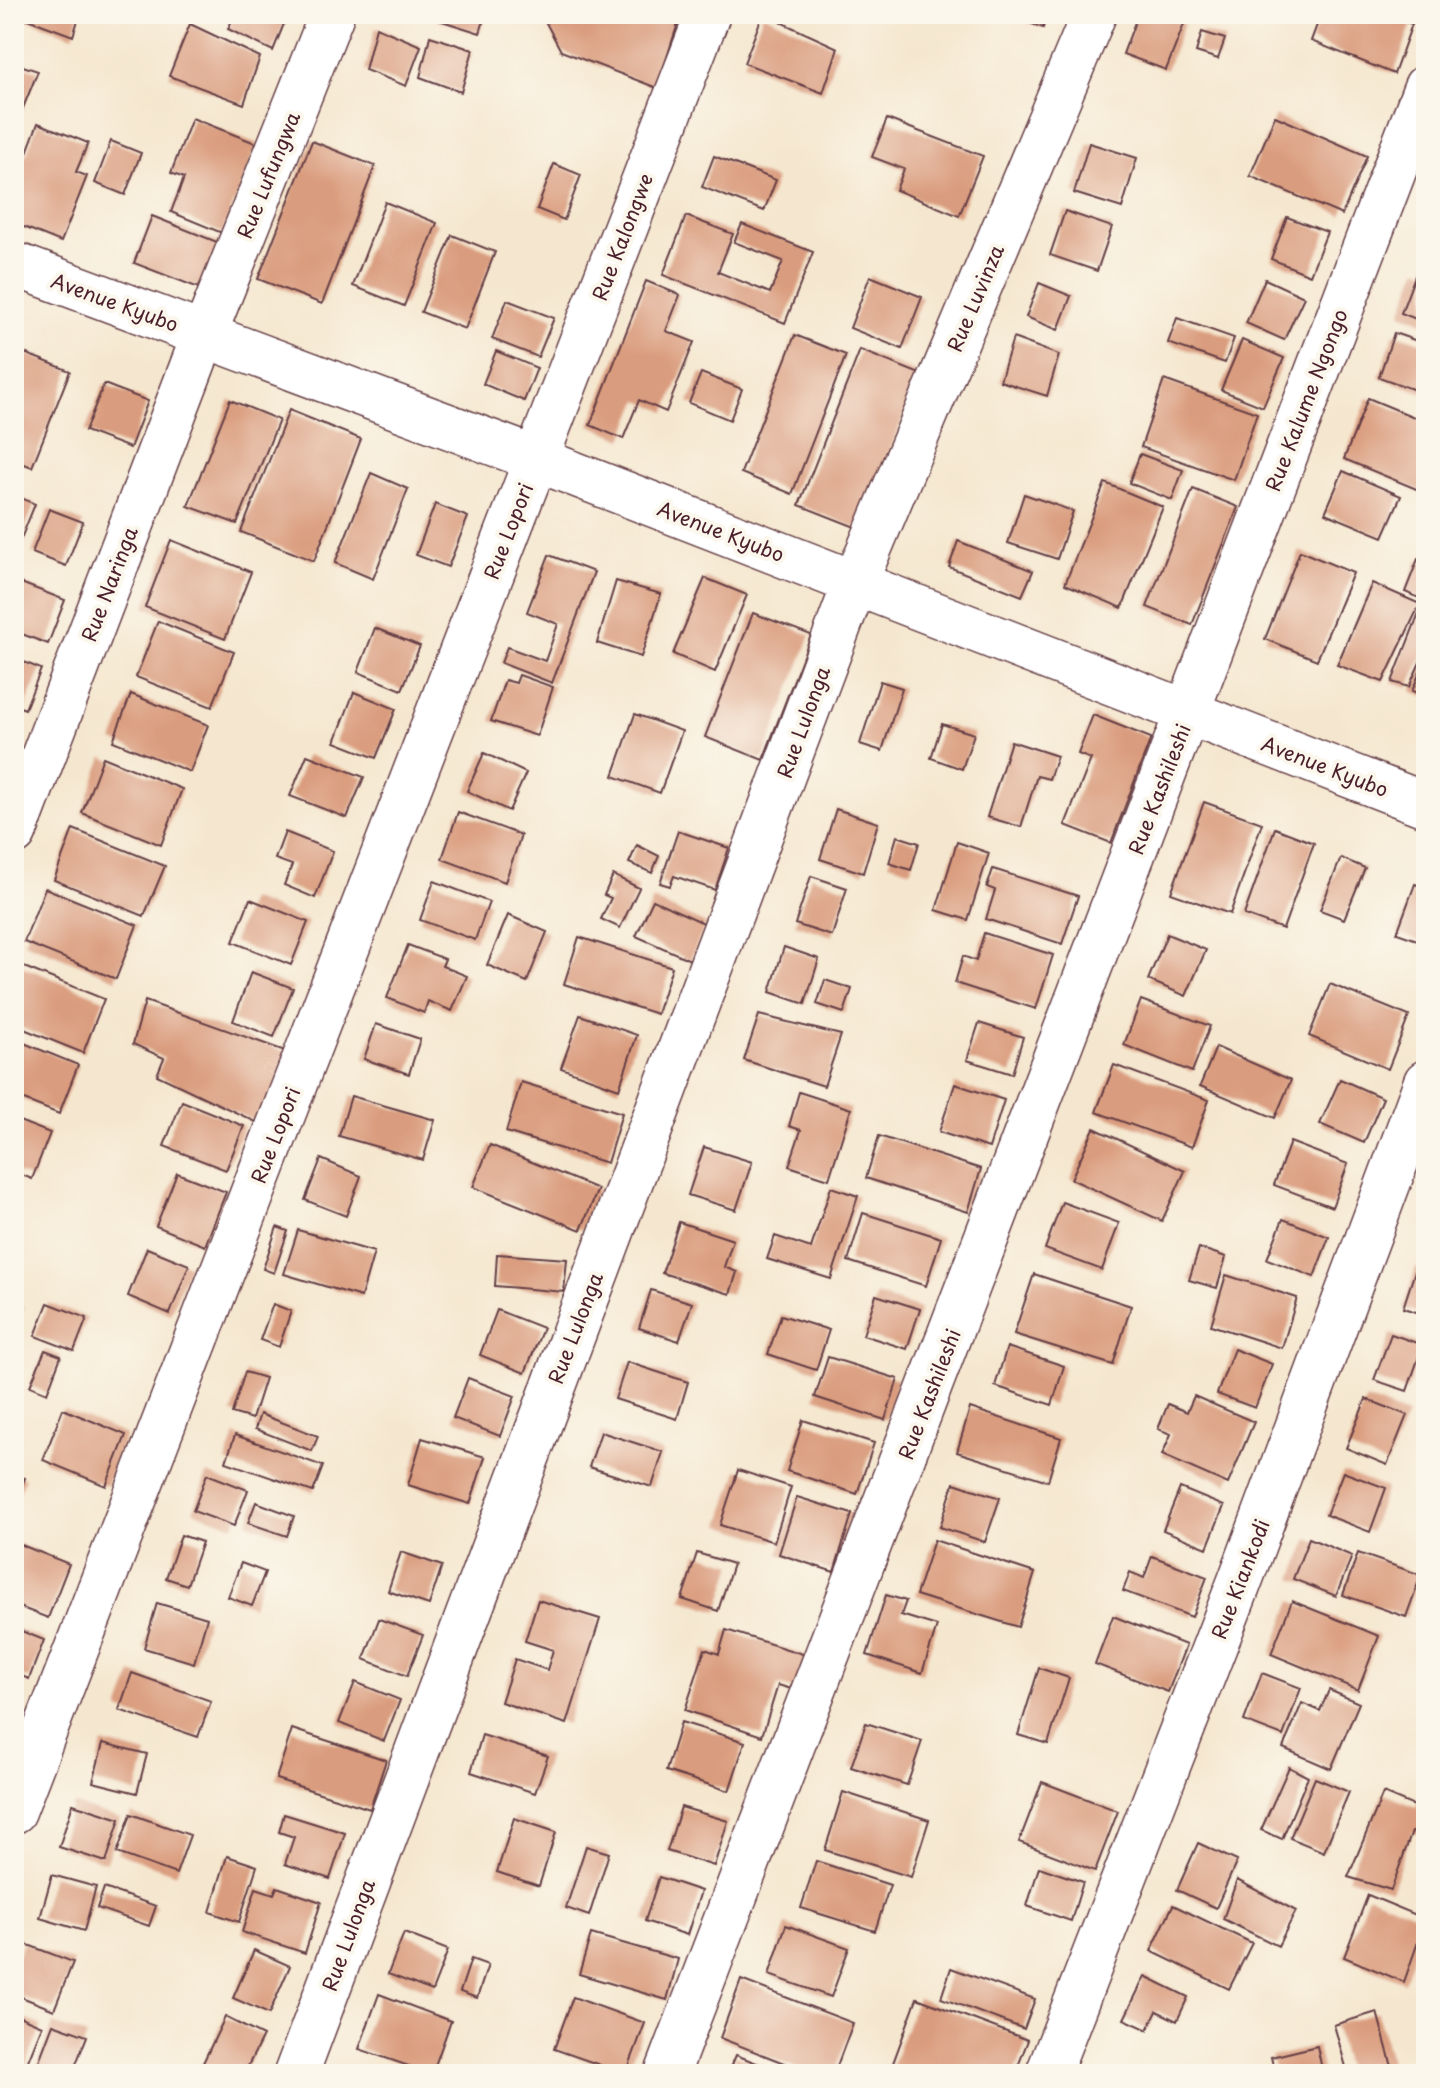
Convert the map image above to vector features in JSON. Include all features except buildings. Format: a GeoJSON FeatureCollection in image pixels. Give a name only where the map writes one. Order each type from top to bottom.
{"type":"FeatureCollection","features":[{"type":"Feature","properties":{"kind":"street","name":"Rue Lufungwa"},"geometry":{"type":"LineString","coordinates":[[204,335],[332,14]]}},
{"type":"Feature","properties":{"kind":"street","name":"Rue Kalongwe"},"geometry":{"type":"LineString","coordinates":[[536,459],[708,14]]}},
{"type":"Feature","properties":{"kind":"street","name":"Rue Luvinza"},"geometry":{"type":"LineString","coordinates":[[855,583],[1094,14]]}},
{"type":"Feature","properties":{"kind":"street","name":"Rue Kalume Ngongo"},"geometry":{"type":"LineString","coordinates":[[1188,714],[1426,87]]}},
{"type":"Feature","properties":{"kind":"street","name":"Avenue Kyubo"},"geometry":{"type":"LineString","coordinates":[[14,264],[536,459],[1426,805]]}},
{"type":"Feature","properties":{"kind":"street","name":"Rue Naringa"},"geometry":{"type":"LineString","coordinates":[[14,833],[204,335]]}},
{"type":"Feature","properties":{"kind":"street","name":"Rue Lopori"},"geometry":{"type":"LineString","coordinates":[[14,1811],[536,459]]}},
{"type":"Feature","properties":{"kind":"street","name":"Rue Lulonga"},"geometry":{"type":"LineString","coordinates":[[296,2074],[855,583]]}},
{"type":"Feature","properties":{"kind":"street","name":"Rue Kashileshi"},"geometry":{"type":"LineString","coordinates":[[667,2074],[1188,714]]}},
{"type":"Feature","properties":{"kind":"street","name":"Rue Kiankodi"},"geometry":{"type":"LineString","coordinates":[[1048,2074],[1240,1581],[1426,1082]]}}]}
